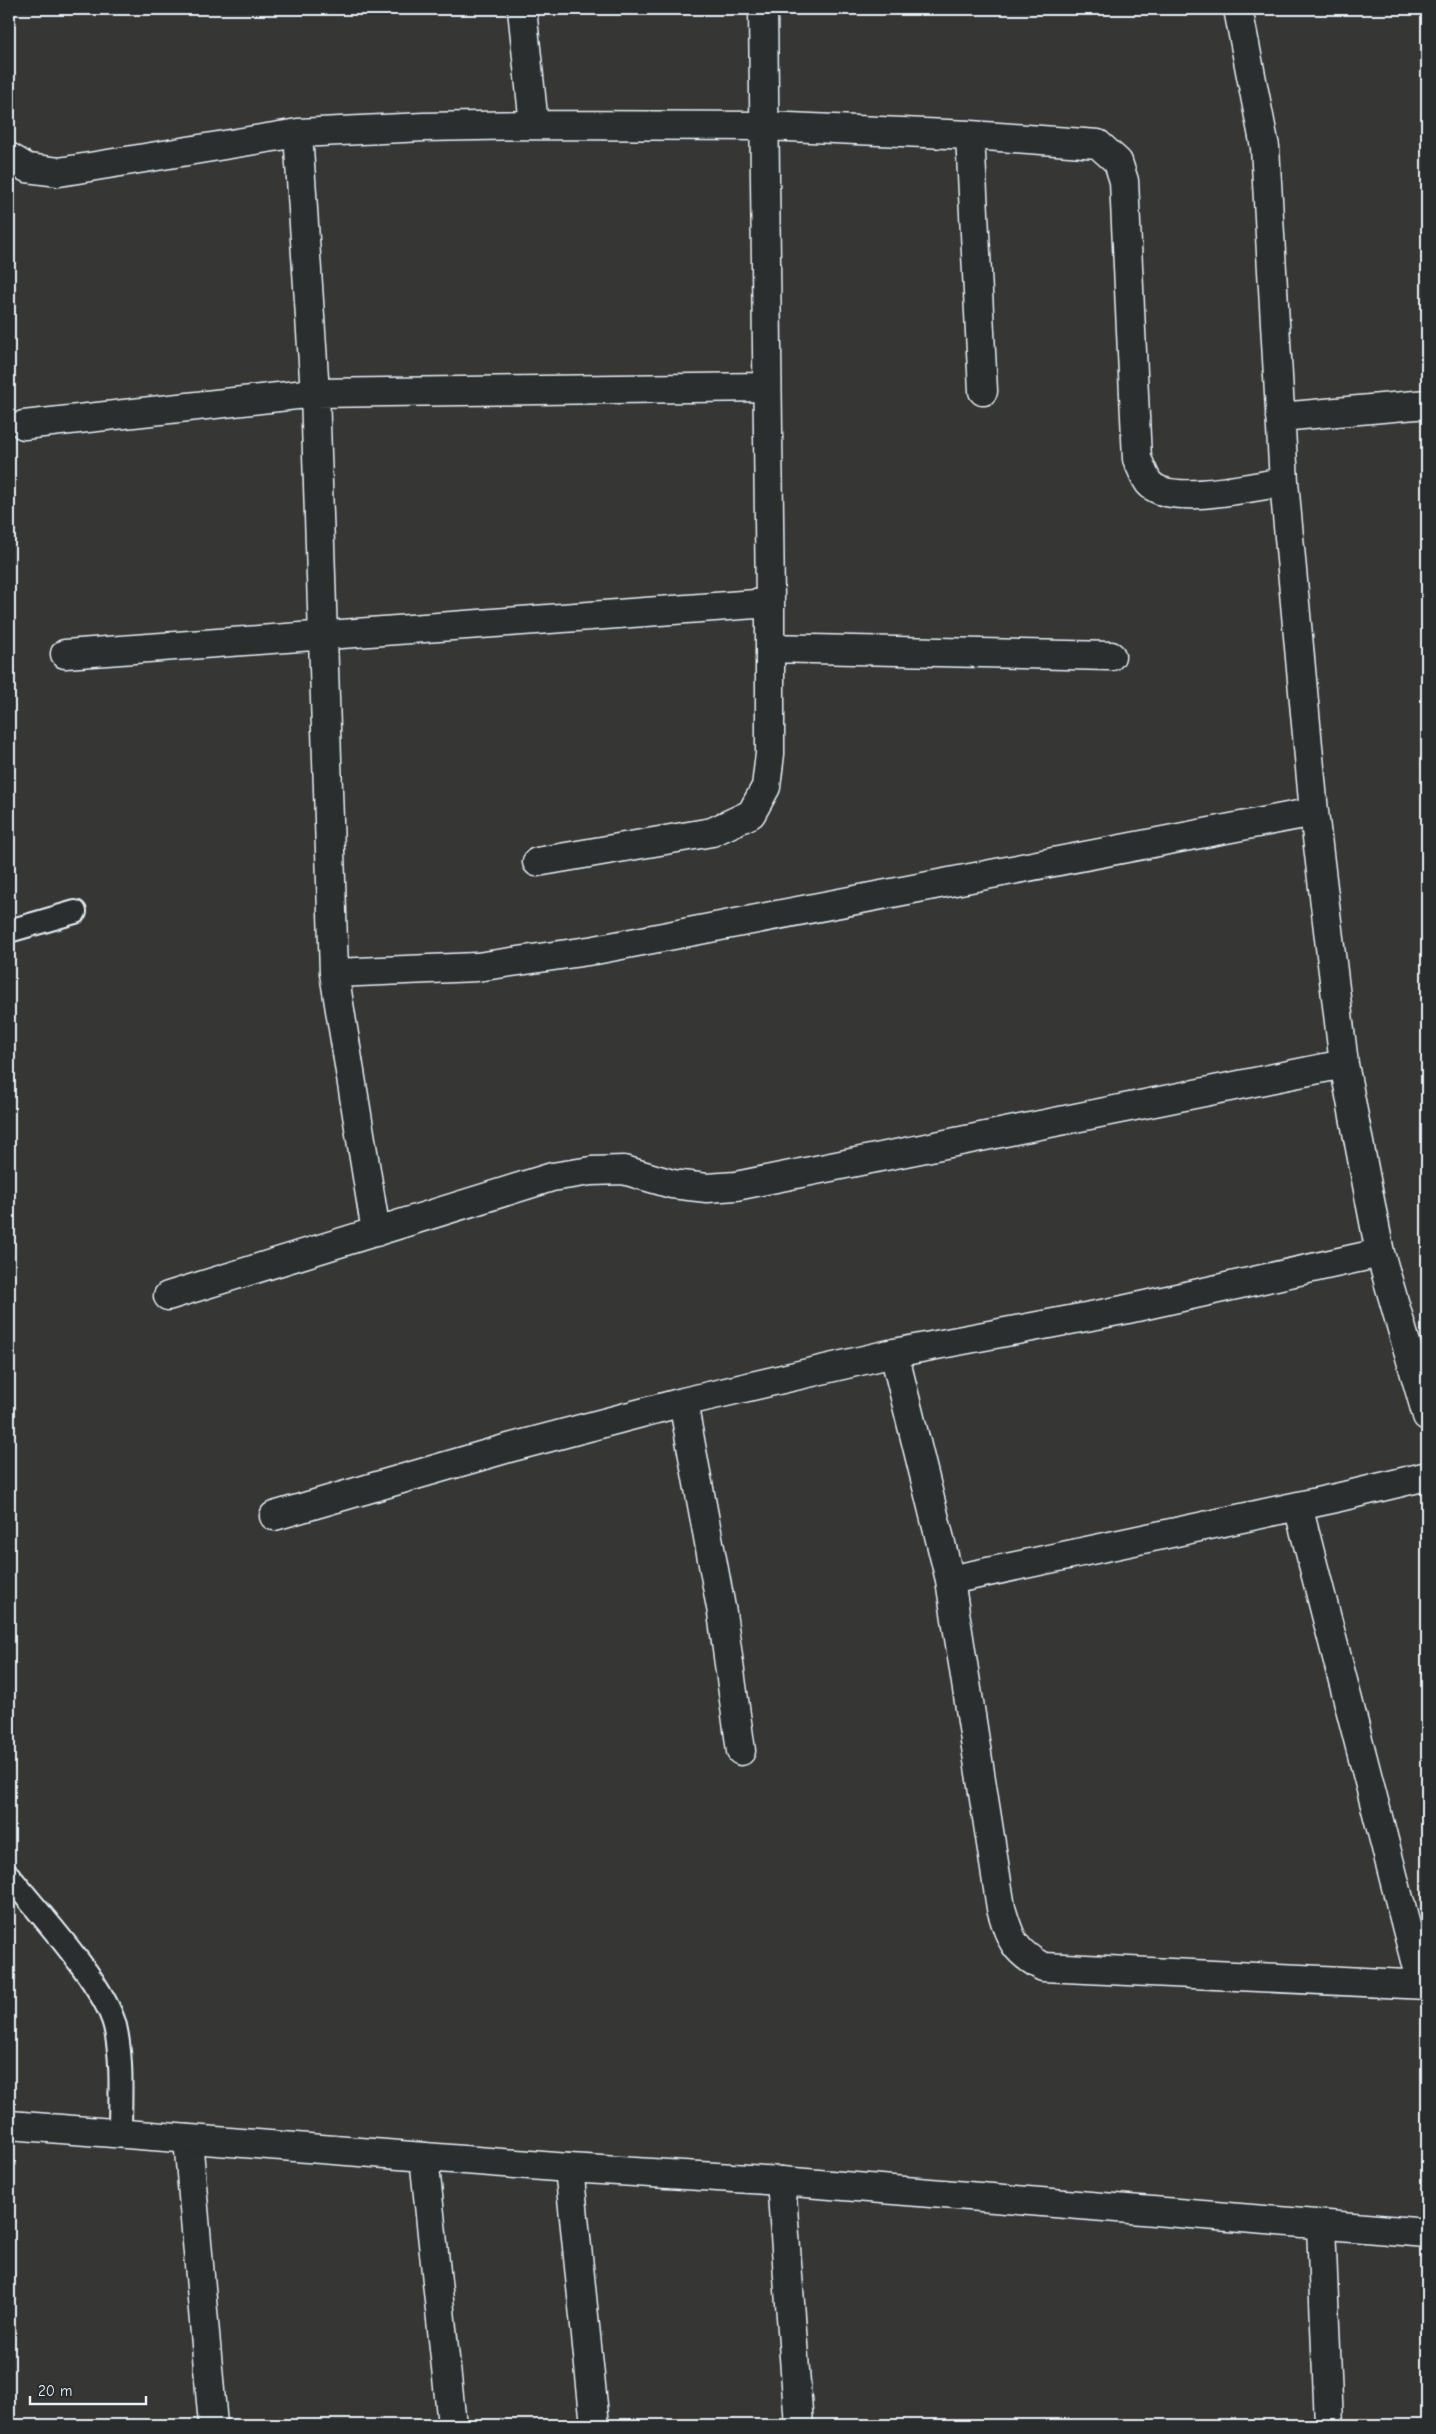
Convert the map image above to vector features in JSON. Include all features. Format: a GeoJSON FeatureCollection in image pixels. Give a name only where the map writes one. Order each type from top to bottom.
{"type":"FeatureCollection","features":[{"type":"Feature","properties":{"kind":"main road"},"geometry":{"type":"LineString","coordinates":[[522,9],[534,125]]}},
{"type":"Feature","properties":{"kind":"main road"},"geometry":{"type":"LineString","coordinates":[[537,862],[712,832],[751,814],[766,787],[770,754],[770,603],[766,126],[763,9]]}},
{"type":"Feature","properties":{"kind":"main road"},"geometry":{"type":"LineString","coordinates":[[1238,9],[1265,146],[1284,482],[1314,812],[1344,1064],[1380,1253],[1427,1416]]}},
{"type":"Feature","properties":{"kind":"main road"},"geometry":{"type":"LineString","coordinates":[[9,157],[27,168],[59,172],[298,133],[424,127],[534,125],[766,126],[970,135],[1098,144],[1118,162],[1124,181],[1137,459],[1150,484],[1169,494],[1189,496],[1284,482]]}},
{"type":"Feature","properties":{"kind":"main road"},"geometry":{"type":"LineString","coordinates":[[298,133],[315,393],[324,634],[330,912],[334,973],[376,1232]]}},
{"type":"Feature","properties":{"kind":"main road"},"geometry":{"type":"LineString","coordinates":[[970,135],[983,391]]}},
{"type":"Feature","properties":{"kind":"main road"},"geometry":{"type":"LineString","coordinates":[[24,424],[315,393],[767,387]]}},
{"type":"Feature","properties":{"kind":"main road"},"geometry":{"type":"LineString","coordinates":[[1280,417],[1427,404]]}},
{"type":"Feature","properties":{"kind":"main road"},"geometry":{"type":"LineString","coordinates":[[65,654],[770,603]]}},
{"type":"Feature","properties":{"kind":"main road"},"geometry":{"type":"LineString","coordinates":[[770,648],[1111,656]]}},
{"type":"Feature","properties":{"kind":"main road"},"geometry":{"type":"LineString","coordinates":[[334,973],[476,967],[595,950],[1314,812]]}},
{"type":"Feature","properties":{"kind":"main road"},"geometry":{"type":"LineString","coordinates":[[168,1296],[552,1177],[591,1171],[624,1170],[672,1184],[707,1188],[736,1186],[1344,1064]]}},
{"type":"Feature","properties":{"kind":"main road"},"geometry":{"type":"LineString","coordinates":[[274,1516],[506,1449],[683,1402],[894,1352],[1123,1310],[1380,1253]]}},
{"type":"Feature","properties":{"kind":"main road"},"geometry":{"type":"LineString","coordinates":[[894,1352],[950,1580],[1002,1908],[1010,1937],[1025,1958],[1043,1967],[1424,1984],[1298,1506]]}},
{"type":"Feature","properties":{"kind":"main road"},"geometry":{"type":"LineString","coordinates":[[683,1402],[722,1613],[741,1751]]}},
{"type":"Feature","properties":{"kind":"main road"},"geometry":{"type":"LineString","coordinates":[[950,1580],[1298,1506],[1427,1476]]}},
{"type":"Feature","properties":{"kind":"main road"},"geometry":{"type":"LineString","coordinates":[[9,2124],[569,2168],[782,2180],[1321,2225],[1427,2232]]}},
{"type":"Feature","properties":{"kind":"main road"},"geometry":{"type":"LineString","coordinates":[[188,2139],[213,2425]]}},
{"type":"Feature","properties":{"kind":"main road"},"geometry":{"type":"LineString","coordinates":[[424,2157],[452,2425]]}},
{"type":"Feature","properties":{"kind":"main road"},"geometry":{"type":"LineString","coordinates":[[569,2168],[595,2425]]}},
{"type":"Feature","properties":{"kind":"main road"},"geometry":{"type":"LineString","coordinates":[[782,2180],[799,2425]]}},
{"type":"Feature","properties":{"kind":"main road"},"geometry":{"type":"LineString","coordinates":[[1321,2225],[1329,2425]]}},
{"type":"Feature","properties":{"kind":"lane"},"geometry":{"type":"LineString","coordinates":[[9,931],[75,912]]}},
{"type":"Feature","properties":{"kind":"lane"},"geometry":{"type":"LineString","coordinates":[[9,1876],[76,1960],[101,1996],[114,2024],[120,2049],[120,2133]]}}]}
